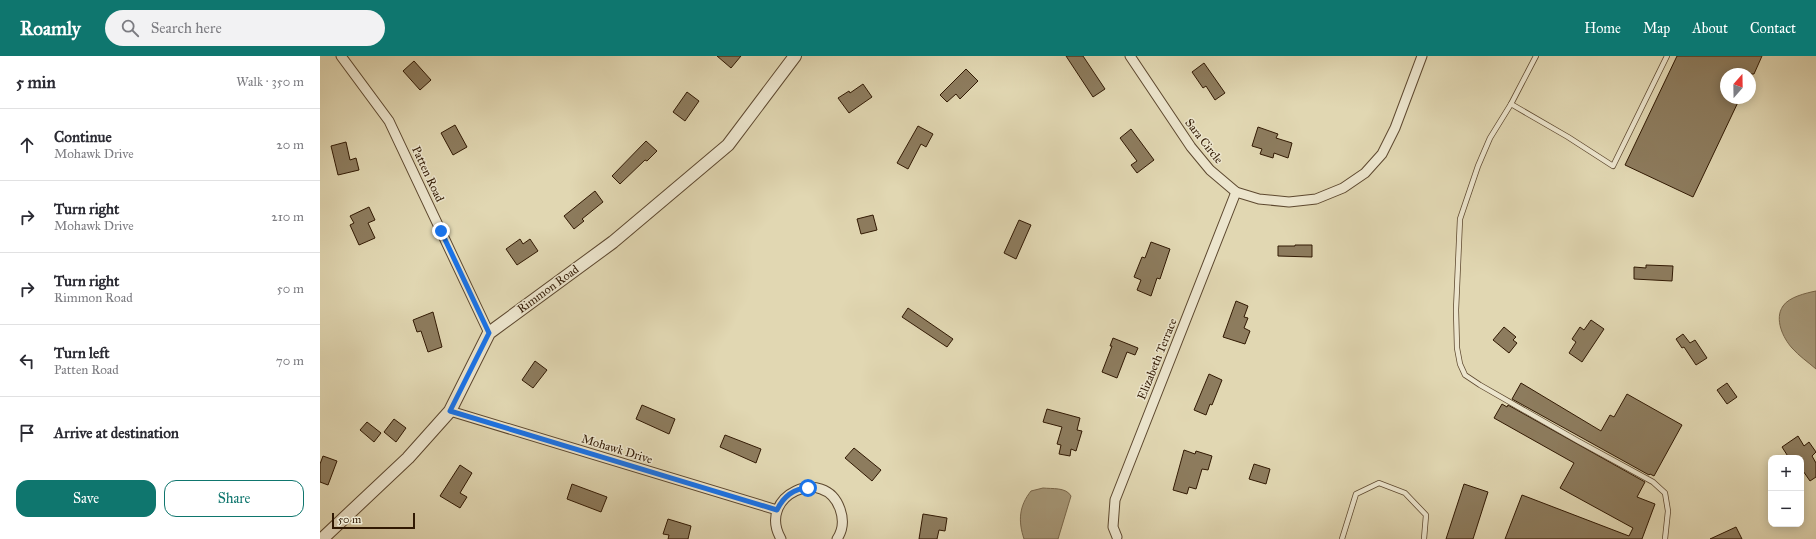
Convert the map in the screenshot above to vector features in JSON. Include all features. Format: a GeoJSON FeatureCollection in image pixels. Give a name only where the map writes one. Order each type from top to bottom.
{"type":"FeatureCollection","features":[{"type":"Feature","properties":{"kind":"street","name":"Patten Road"},"geometry":{"type":"LineString","coordinates":[[341,56],[389,121],[489,333]]}},
{"type":"Feature","properties":{"kind":"street","name":"Rimmon Road"},"geometry":{"type":"LineString","coordinates":[[322,539],[408,458],[450,411],[489,333],[613,242],[728,145],[795,56]]}},
{"type":"Feature","properties":{"kind":"street","name":"Sara Circle"},"geometry":{"type":"LineString","coordinates":[[1130,56],[1191,146],[1210,170],[1236,192],[1259,199],[1289,202],[1316,199],[1343,188],[1365,173],[1382,154],[1395,128],[1422,56]]}},
{"type":"Feature","properties":{"kind":"street","name":"Elizabeth Terrace"},"geometry":{"type":"LineString","coordinates":[[1117,537],[1113,527],[1115,500],[1236,192]]}},
{"type":"Feature","properties":{"kind":"street","name":"Mohawk Drive"},"geometry":{"type":"LineString","coordinates":[[450,411],[777,510]]}},
{"type":"Feature","properties":{"kind":"street"},"geometry":{"type":"LineString","coordinates":[[781,539],[776,525],[777,510],[782,500],[794,491],[808,488],[823,490],[835,500],[841,513],[842,528],[837,539]]}},
{"type":"Feature","properties":{"kind":"lane"},"geometry":{"type":"LineString","coordinates":[[1536,56],[1511,104],[1490,138],[1478,166],[1460,219],[1456,310],[1457,348],[1460,364],[1465,375],[1480,385],[1653,482],[1665,493],[1668,511],[1665,539]]}},
{"type":"Feature","properties":{"kind":"lane"},"geometry":{"type":"LineString","coordinates":[[1511,104],[1614,166],[1667,56]]}},
{"type":"Feature","properties":{"kind":"lane"},"geometry":{"type":"LineString","coordinates":[[1342,539],[1356,494],[1379,483],[1405,493],[1426,515],[1424,539]]}},
{"type":"Feature","properties":{"kind":"shaded area"},"geometry":{"type":"Polygon","coordinates":[[[1816,291],[1816,369],[1798,354],[1789,344],[1783,334],[1779,317],[1780,311],[1789,300],[1816,291]]]}},
{"type":"Feature","properties":{"kind":"shaded area"},"geometry":{"type":"Polygon","coordinates":[[[1043,488],[1066,491],[1071,496],[1058,539],[1024,539],[1020,520],[1024,502],[1031,491],[1043,488]]]}},
{"type":"Feature","properties":{"kind":"building"},"geometry":{"type":"Polygon","coordinates":[[[717,56],[741,56],[731,68],[717,56]]]}},
{"type":"Feature","properties":{"kind":"building"},"geometry":{"type":"Polygon","coordinates":[[[1066,56],[1083,56],[1105,89],[1093,97],[1066,56]]]}},
{"type":"Feature","properties":{"kind":"building"},"geometry":{"type":"Polygon","coordinates":[[[1677,56],[1762,56],[1756,70],[1756,68],[1720,68],[1720,104],[1737,104],[1693,197],[1625,165],[1677,56]]]}},
{"type":"Feature","properties":{"kind":"building"},"geometry":{"type":"Polygon","coordinates":[[[414,61],[431,80],[420,90],[403,71],[414,61]]]}},
{"type":"Feature","properties":{"kind":"building"},"geometry":{"type":"Polygon","coordinates":[[[1204,63],[1225,93],[1215,100],[1206,86],[1203,88],[1192,72],[1204,63]]]}},
{"type":"Feature","properties":{"kind":"building"},"geometry":{"type":"Polygon","coordinates":[[[966,69],[978,81],[960,99],[956,94],[947,102],[940,95],[966,69]]]}},
{"type":"Feature","properties":{"kind":"building"},"geometry":{"type":"Polygon","coordinates":[[[863,84],[872,97],[849,113],[838,98],[849,91],[850,93],[863,84]]]}},
{"type":"Feature","properties":{"kind":"building"},"geometry":{"type":"Polygon","coordinates":[[[687,92],[699,101],[685,121],[673,112],[687,92]]]}},
{"type":"Feature","properties":{"kind":"building"},"geometry":{"type":"Polygon","coordinates":[[[455,125],[467,147],[453,155],[441,133],[455,125]]]}},
{"type":"Feature","properties":{"kind":"building"},"geometry":{"type":"Polygon","coordinates":[[[918,126],[933,134],[926,147],[921,144],[908,169],[897,163],[918,126]]]}},
{"type":"Feature","properties":{"kind":"building"},"geometry":{"type":"Polygon","coordinates":[[[1258,127],[1278,134],[1276,138],[1292,143],[1288,158],[1274,153],[1273,158],[1260,154],[1262,149],[1252,146],[1258,127]]]}},
{"type":"Feature","properties":{"kind":"building"},"geometry":{"type":"Polygon","coordinates":[[[1131,129],[1154,160],[1137,173],[1131,165],[1137,161],[1120,138],[1131,129]]]}},
{"type":"Feature","properties":{"kind":"building"},"geometry":{"type":"Polygon","coordinates":[[[646,141],[657,151],[647,161],[645,160],[620,184],[612,176],[646,141]]]}},
{"type":"Feature","properties":{"kind":"building"},"geometry":{"type":"Polygon","coordinates":[[[346,142],[350,160],[356,158],[359,170],[338,175],[331,146],[346,142]]]}},
{"type":"Feature","properties":{"kind":"building"},"geometry":{"type":"Polygon","coordinates":[[[595,191],[603,202],[582,219],[584,221],[574,229],[564,216],[595,191]]]}},
{"type":"Feature","properties":{"kind":"building"},"geometry":{"type":"Polygon","coordinates":[[[369,207],[375,220],[368,223],[375,238],[359,245],[350,225],[354,223],[350,216],[369,207]]]}},
{"type":"Feature","properties":{"kind":"building"},"geometry":{"type":"Polygon","coordinates":[[[873,215],[877,230],[861,234],[857,219],[873,215]]]}},
{"type":"Feature","properties":{"kind":"building"},"geometry":{"type":"Polygon","coordinates":[[[1019,220],[1031,225],[1016,259],[1004,253],[1019,220]]]}},
{"type":"Feature","properties":{"kind":"building"},"geometry":{"type":"Polygon","coordinates":[[[520,239],[523,244],[530,239],[538,251],[517,265],[506,249],[520,239]]]}},
{"type":"Feature","properties":{"kind":"building"},"geometry":{"type":"Polygon","coordinates":[[[1151,242],[1170,249],[1160,279],[1157,278],[1151,296],[1137,290],[1141,280],[1134,277],[1142,257],[1145,258],[1151,242]]]}},
{"type":"Feature","properties":{"kind":"building"},"geometry":{"type":"Polygon","coordinates":[[[1312,245],[1312,257],[1278,256],[1278,246],[1312,245]]]}},
{"type":"Feature","properties":{"kind":"building"},"geometry":{"type":"Polygon","coordinates":[[[1646,265],[1673,266],[1672,281],[1634,279],[1634,267],[1646,268],[1646,265]]]}},
{"type":"Feature","properties":{"kind":"building"},"geometry":{"type":"Polygon","coordinates":[[[1236,301],[1248,306],[1244,317],[1248,318],[1244,328],[1250,331],[1245,344],[1223,337],[1236,301]]]}},
{"type":"Feature","properties":{"kind":"building"},"geometry":{"type":"Polygon","coordinates":[[[908,308],[953,339],[947,347],[902,317],[908,308]]]}},
{"type":"Feature","properties":{"kind":"building"},"geometry":{"type":"Polygon","coordinates":[[[433,312],[442,347],[428,352],[421,331],[417,332],[413,320],[433,312]]]}},
{"type":"Feature","properties":{"kind":"building"},"geometry":{"type":"Polygon","coordinates":[[[1591,320],[1604,329],[1582,362],[1569,353],[1576,342],[1572,339],[1580,327],[1584,330],[1591,320]]]}},
{"type":"Feature","properties":{"kind":"building"},"geometry":{"type":"Polygon","coordinates":[[[1504,327],[1516,337],[1513,340],[1517,343],[1509,353],[1493,340],[1504,327]]]}},
{"type":"Feature","properties":{"kind":"building"},"geometry":{"type":"Polygon","coordinates":[[[1683,334],[1690,343],[1695,340],[1707,358],[1696,365],[1684,347],[1682,348],[1676,339],[1683,334]]]}},
{"type":"Feature","properties":{"kind":"building"},"geometry":{"type":"Polygon","coordinates":[[[1113,338],[1138,348],[1135,355],[1127,352],[1117,378],[1102,372],[1112,346],[1110,346],[1113,338]]]}},
{"type":"Feature","properties":{"kind":"building"},"geometry":{"type":"Polygon","coordinates":[[[535,361],[547,370],[533,388],[522,380],[535,361]]]}},
{"type":"Feature","properties":{"kind":"building"},"geometry":{"type":"Polygon","coordinates":[[[1209,374],[1222,380],[1212,405],[1210,404],[1206,415],[1194,410],[1209,374]]]}},
{"type":"Feature","properties":{"kind":"building"},"geometry":{"type":"Polygon","coordinates":[[[1521,383],[1601,431],[1610,415],[1614,417],[1627,394],[1682,425],[1654,476],[1649,475],[1512,399],[1521,383]]]}},
{"type":"Feature","properties":{"kind":"building"},"geometry":{"type":"Polygon","coordinates":[[[1727,383],[1737,397],[1727,404],[1717,390],[1727,383]]]}},
{"type":"Feature","properties":{"kind":"building"},"geometry":{"type":"Polygon","coordinates":[[[1502,404],[1507,407],[1508,405],[1645,482],[1637,497],[1655,504],[1642,539],[1505,539],[1522,495],[1629,536],[1633,528],[1560,488],[1574,463],[1494,418],[1502,404]]]}},
{"type":"Feature","properties":{"kind":"building"},"geometry":{"type":"Polygon","coordinates":[[[642,405],[675,419],[669,434],[636,419],[642,405]]]}},
{"type":"Feature","properties":{"kind":"building"},"geometry":{"type":"Polygon","coordinates":[[[1047,409],[1080,418],[1077,430],[1082,431],[1076,451],[1071,449],[1070,456],[1059,454],[1061,445],[1057,444],[1062,427],[1043,422],[1047,409]]]}},
{"type":"Feature","properties":{"kind":"building"},"geometry":{"type":"Polygon","coordinates":[[[394,419],[406,428],[396,442],[384,432],[394,419]]]}},
{"type":"Feature","properties":{"kind":"building"},"geometry":{"type":"Polygon","coordinates":[[[367,422],[381,433],[374,442],[360,430],[367,422]]]}},
{"type":"Feature","properties":{"kind":"building"},"geometry":{"type":"Polygon","coordinates":[[[725,435],[761,449],[756,463],[720,447],[725,435]]]}},
{"type":"Feature","properties":{"kind":"building"},"geometry":{"type":"Polygon","coordinates":[[[1798,436],[1804,446],[1809,442],[1816,452],[1812,456],[1816,463],[1816,477],[1810,481],[1804,472],[1804,455],[1787,455],[1782,447],[1798,436]]]}},
{"type":"Feature","properties":{"kind":"building"},"geometry":{"type":"Polygon","coordinates":[[[854,448],[881,470],[872,481],[845,458],[854,448]]]}},
{"type":"Feature","properties":{"kind":"building"},"geometry":{"type":"Polygon","coordinates":[[[1184,450],[1195,454],[1196,451],[1212,456],[1208,470],[1202,469],[1196,489],[1189,487],[1187,494],[1173,490],[1184,450]]]}},
{"type":"Feature","properties":{"kind":"building"},"geometry":{"type":"Polygon","coordinates":[[[323,456],[337,461],[328,485],[320,482],[320,464],[323,456]]]}},
{"type":"Feature","properties":{"kind":"building"},"geometry":{"type":"Polygon","coordinates":[[[1254,464],[1270,469],[1266,484],[1249,479],[1254,464]]]}},
{"type":"Feature","properties":{"kind":"building"},"geometry":{"type":"Polygon","coordinates":[[[460,465],[472,473],[460,493],[467,497],[460,508],[440,496],[460,465]]]}},
{"type":"Feature","properties":{"kind":"building"},"geometry":{"type":"Polygon","coordinates":[[[572,484],[607,497],[601,512],[567,499],[572,484]]]}},
{"type":"Feature","properties":{"kind":"building"},"geometry":{"type":"Polygon","coordinates":[[[1464,484],[1488,492],[1473,539],[1446,539],[1464,484]]]}},
{"type":"Feature","properties":{"kind":"building"},"geometry":{"type":"Polygon","coordinates":[[[923,514],[947,518],[945,531],[939,530],[937,539],[919,539],[923,514]]]}},
{"type":"Feature","properties":{"kind":"building"},"geometry":{"type":"Polygon","coordinates":[[[668,519],[691,526],[688,539],[668,539],[669,535],[663,534],[668,519]]]}},
{"type":"Feature","properties":{"kind":"building"},"geometry":{"type":"Polygon","coordinates":[[[1736,527],[1742,539],[1710,539],[1736,527]]]}},
{"type":"Feature","properties":{"kind":"route"},"geometry":{"type":"LineString","coordinates":[[441,231],[489,333],[450,411],[777,510],[782,500],[788,495],[794,491],[808,488]]}}]}
